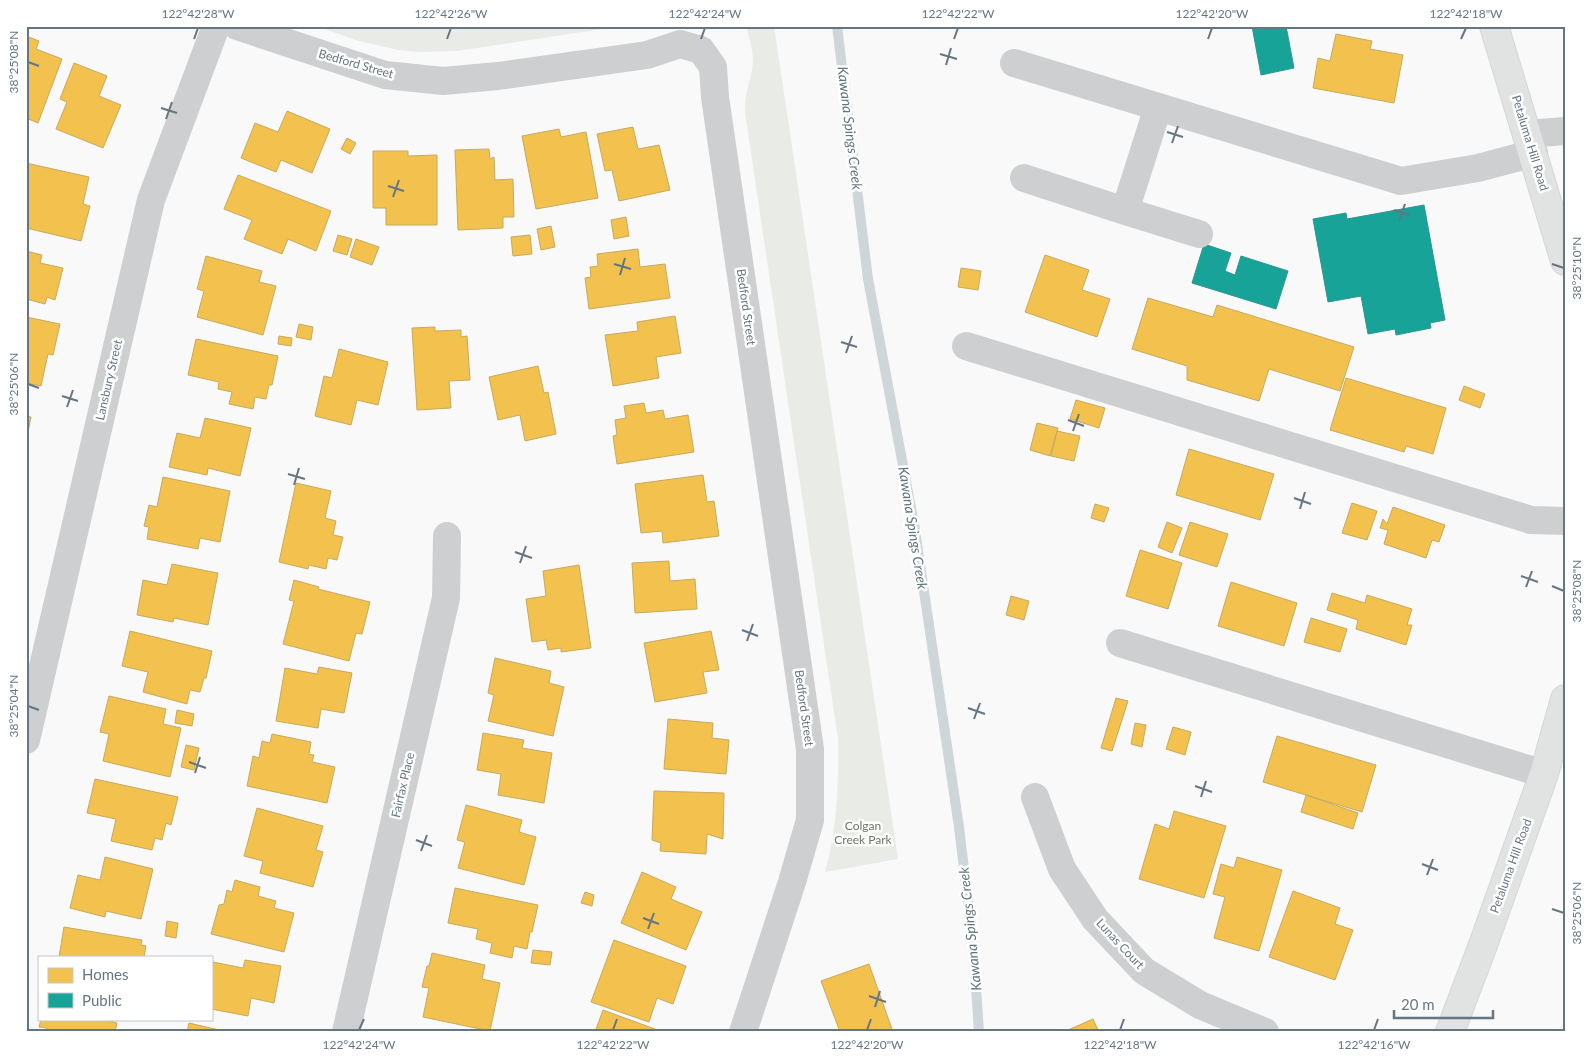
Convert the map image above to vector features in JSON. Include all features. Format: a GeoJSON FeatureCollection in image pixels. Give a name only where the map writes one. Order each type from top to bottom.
{"type":"FeatureCollection","features":[{"type":"Feature","properties":{"kind":"main road","name":"Petaluma Hill Road"},"geometry":{"type":"LineString","coordinates":[[1494,26],[1565,260]]}},
{"type":"Feature","properties":{"kind":"main road","name":"Petaluma Hill Road"},"geometry":{"type":"LineString","coordinates":[[1450,1032],[1544,774],[1565,699]]}},
{"type":"Feature","properties":{"kind":"street","name":"Lansbury Street"},"geometry":{"type":"LineString","coordinates":[[26,740],[151,200],[216,26]]}},
{"type":"Feature","properties":{"kind":"street","name":"Bedford Street"},"geometry":{"type":"LineString","coordinates":[[237,26],[385,75],[443,81],[498,76],[647,55],[680,44],[701,50],[713,67],[715,96],[810,750],[810,820],[792,882],[743,1032]]}},
{"type":"Feature","properties":{"kind":"street"},"geometry":{"type":"LineString","coordinates":[[1014,63],[1401,181],[1478,168],[1530,143],[1565,131]]}},
{"type":"Feature","properties":{"kind":"street"},"geometry":{"type":"LineString","coordinates":[[1125,211],[1158,107]]}},
{"type":"Feature","properties":{"kind":"street"},"geometry":{"type":"LineString","coordinates":[[1024,178],[1199,234]]}},
{"type":"Feature","properties":{"kind":"street"},"geometry":{"type":"LineString","coordinates":[[966,346],[1531,520],[1565,521]]}},
{"type":"Feature","properties":{"kind":"street","name":"Fairfax Place"},"geometry":{"type":"LineString","coordinates":[[346,1032],[446,598],[447,536]]}},
{"type":"Feature","properties":{"kind":"street"},"geometry":{"type":"LineString","coordinates":[[1120,643],[1544,774]]}},
{"type":"Feature","properties":{"kind":"street","name":"Lunas Court"},"geometry":{"type":"LineString","coordinates":[[1035,797],[1062,868],[1095,919],[1144,971],[1200,1006],[1265,1032]]}},
{"type":"Feature","properties":{"kind":"green space"},"geometry":{"type":"Polygon","coordinates":[[[316,26],[622,26],[457,51],[418,52],[398,50],[359,41],[316,26]]]}},
{"type":"Feature","properties":{"kind":"green space","name":"Colgan Creek Park"},"geometry":{"type":"Polygon","coordinates":[[[746,26],[774,26],[898,859],[825,872],[832,840],[836,806],[838,739],[745,112],[753,61],[752,48],[746,26]]]}},
{"type":"Feature","properties":{"kind":"building: Homes"},"geometry":{"type":"Polygon","coordinates":[[[1336,34],[1372,41],[1370,49],[1403,55],[1394,103],[1313,88],[1318,58],[1330,61],[1336,34]]]}},
{"type":"Feature","properties":{"kind":"building: Homes"},"geometry":{"type":"Polygon","coordinates":[[[26,36],[39,41],[36,49],[62,59],[38,123],[26,118],[26,36]]]}},
{"type":"Feature","properties":{"kind":"building: Homes"},"geometry":{"type":"Polygon","coordinates":[[[74,63],[107,76],[99,96],[121,105],[103,148],[56,129],[67,102],[60,99],[74,63]]]}},
{"type":"Feature","properties":{"kind":"building: Homes"},"geometry":{"type":"Polygon","coordinates":[[[287,111],[330,129],[312,173],[281,160],[276,172],[241,158],[255,123],[278,132],[287,111]]]}},
{"type":"Feature","properties":{"kind":"building: Homes"},"geometry":{"type":"Polygon","coordinates":[[[633,127],[638,149],[659,145],[670,190],[619,201],[612,170],[605,171],[597,134],[633,127]]]}},
{"type":"Feature","properties":{"kind":"building: Homes"},"geometry":{"type":"Polygon","coordinates":[[[559,129],[561,137],[586,132],[598,198],[536,209],[522,136],[559,129]]]}},
{"type":"Feature","properties":{"kind":"building: Homes"},"geometry":{"type":"Polygon","coordinates":[[[347,138],[356,143],[350,154],[341,149],[347,138]]]}},
{"type":"Feature","properties":{"kind":"building: Homes"},"geometry":{"type":"Polygon","coordinates":[[[489,149],[490,159],[494,157],[495,180],[513,179],[514,217],[503,217],[503,228],[458,230],[455,150],[489,149]]]}},
{"type":"Feature","properties":{"kind":"building: Homes"},"geometry":{"type":"Polygon","coordinates":[[[373,151],[408,151],[408,156],[437,155],[437,225],[386,225],[386,208],[373,208],[373,151]]]}},
{"type":"Feature","properties":{"kind":"building: Homes"},"geometry":{"type":"Polygon","coordinates":[[[26,163],[89,177],[83,204],[90,206],[81,241],[26,228],[28,217],[26,217],[26,163]]]}},
{"type":"Feature","properties":{"kind":"building: Homes"},"geometry":{"type":"Polygon","coordinates":[[[238,175],[331,211],[316,251],[288,239],[282,254],[244,239],[252,220],[224,209],[238,175]]]}},
{"type":"Feature","properties":{"kind":"building: Homes"},"geometry":{"type":"Polygon","coordinates":[[[626,217],[629,236],[614,239],[611,220],[626,217]]]}},
{"type":"Feature","properties":{"kind":"building: Homes"},"geometry":{"type":"Polygon","coordinates":[[[551,226],[555,247],[541,250],[537,229],[551,226]]]}},
{"type":"Feature","properties":{"kind":"building: Homes"},"geometry":{"type":"Polygon","coordinates":[[[338,235],[352,239],[347,255],[333,251],[338,235]]]}},
{"type":"Feature","properties":{"kind":"building: Homes"},"geometry":{"type":"Polygon","coordinates":[[[530,235],[532,254],[513,256],[511,237],[530,235]]]}},
{"type":"Feature","properties":{"kind":"building: Homes"},"geometry":{"type":"Polygon","coordinates":[[[356,239],[379,247],[372,265],[350,257],[356,239]]]}},
{"type":"Feature","properties":{"kind":"building: Homes"},"geometry":{"type":"Polygon","coordinates":[[[638,249],[640,267],[665,264],[670,298],[589,309],[585,278],[591,277],[590,267],[598,266],[597,254],[638,249]]]}},
{"type":"Feature","properties":{"kind":"building: Homes"},"geometry":{"type":"Polygon","coordinates":[[[26,251],[42,255],[40,263],[63,268],[55,300],[47,297],[45,304],[26,299],[26,251]]]}},
{"type":"Feature","properties":{"kind":"building: Homes"},"geometry":{"type":"Polygon","coordinates":[[[1045,255],[1089,270],[1082,290],[1110,299],[1097,337],[1025,312],[1045,255]]]}},
{"type":"Feature","properties":{"kind":"building: Homes"},"geometry":{"type":"Polygon","coordinates":[[[206,256],[262,271],[259,282],[276,286],[263,335],[197,317],[204,291],[197,289],[206,256]]]}},
{"type":"Feature","properties":{"kind":"building: Homes"},"geometry":{"type":"Polygon","coordinates":[[[961,268],[981,271],[978,290],[958,287],[961,268]]]}},
{"type":"Feature","properties":{"kind":"building: Homes"},"geometry":{"type":"Polygon","coordinates":[[[1148,298],[1213,317],[1217,305],[1354,347],[1340,391],[1269,369],[1259,401],[1187,380],[1187,366],[1132,349],[1148,298]]]}},
{"type":"Feature","properties":{"kind":"building: Homes"},"geometry":{"type":"Polygon","coordinates":[[[675,316],[681,353],[656,357],[659,378],[613,386],[605,335],[638,331],[637,322],[675,316]]]}},
{"type":"Feature","properties":{"kind":"building: Homes"},"geometry":{"type":"Polygon","coordinates":[[[26,317],[60,324],[53,355],[48,354],[41,386],[26,383],[26,317]]]}},
{"type":"Feature","properties":{"kind":"building: Homes"},"geometry":{"type":"Polygon","coordinates":[[[299,324],[313,327],[311,340],[296,337],[299,324]]]}},
{"type":"Feature","properties":{"kind":"building: Homes"},"geometry":{"type":"Polygon","coordinates":[[[435,327],[435,331],[461,330],[461,337],[467,336],[470,380],[449,381],[451,408],[417,410],[412,328],[435,327]]]}},
{"type":"Feature","properties":{"kind":"building: Homes"},"geometry":{"type":"Polygon","coordinates":[[[279,336],[292,338],[291,346],[278,344],[279,336]]]}},
{"type":"Feature","properties":{"kind":"building: Homes"},"geometry":{"type":"Polygon","coordinates":[[[196,339],[278,356],[272,385],[269,385],[266,399],[255,397],[253,409],[229,404],[232,392],[218,389],[219,382],[188,375],[196,339]]]}},
{"type":"Feature","properties":{"kind":"building: Homes"},"geometry":{"type":"Polygon","coordinates":[[[339,349],[388,362],[378,405],[357,400],[351,425],[315,416],[324,376],[332,378],[339,349]]]}},
{"type":"Feature","properties":{"kind":"building: Homes"},"geometry":{"type":"Polygon","coordinates":[[[538,366],[544,393],[548,392],[556,434],[525,441],[520,415],[498,420],[489,377],[538,366]]]}},
{"type":"Feature","properties":{"kind":"building: Homes"},"geometry":{"type":"Polygon","coordinates":[[[1346,378],[1446,408],[1433,454],[1406,446],[1404,452],[1330,430],[1346,378]]]}},
{"type":"Feature","properties":{"kind":"building: Homes"},"geometry":{"type":"Polygon","coordinates":[[[1464,386],[1485,394],[1480,408],[1459,400],[1464,386]]]}},
{"type":"Feature","properties":{"kind":"building: Homes"},"geometry":{"type":"Polygon","coordinates":[[[1076,400],[1105,408],[1099,428],[1070,419],[1076,400]]]}},
{"type":"Feature","properties":{"kind":"building: Homes"},"geometry":{"type":"Polygon","coordinates":[[[644,403],[646,413],[663,410],[665,419],[688,415],[694,452],[617,464],[613,436],[617,435],[615,420],[626,418],[624,406],[644,403]]]}},
{"type":"Feature","properties":{"kind":"building: Homes"},"geometry":{"type":"Polygon","coordinates":[[[26,416],[31,417],[26,442],[26,416]]]}},
{"type":"Feature","properties":{"kind":"building: Homes"},"geometry":{"type":"Polygon","coordinates":[[[205,418],[251,428],[240,476],[208,468],[207,475],[169,467],[177,433],[200,438],[205,418]]]}},
{"type":"Feature","properties":{"kind":"building: Homes"},"geometry":{"type":"Polygon","coordinates":[[[1037,423],[1058,428],[1050,456],[1030,450],[1037,423]]]}},
{"type":"Feature","properties":{"kind":"building: Homes"},"geometry":{"type":"Polygon","coordinates":[[[1057,431],[1080,436],[1074,461],[1051,456],[1057,431]]]}},
{"type":"Feature","properties":{"kind":"building: Homes"},"geometry":{"type":"Polygon","coordinates":[[[1189,449],[1274,474],[1260,520],[1176,495],[1189,449]]]}},
{"type":"Feature","properties":{"kind":"building: Homes"},"geometry":{"type":"Polygon","coordinates":[[[703,475],[707,502],[714,501],[719,536],[663,543],[662,531],[641,533],[635,484],[703,475]]]}},
{"type":"Feature","properties":{"kind":"building: Homes"},"geometry":{"type":"Polygon","coordinates":[[[163,477],[230,491],[220,542],[200,538],[198,549],[147,539],[149,527],[144,526],[149,505],[157,507],[163,477]]]}},
{"type":"Feature","properties":{"kind":"building: Homes"},"geometry":{"type":"Polygon","coordinates":[[[296,483],[331,491],[325,518],[336,521],[333,535],[343,537],[337,560],[328,558],[326,569],[309,565],[308,569],[279,562],[296,483]]]}},
{"type":"Feature","properties":{"kind":"building: Homes"},"geometry":{"type":"Polygon","coordinates":[[[1352,503],[1377,511],[1367,540],[1342,533],[1352,503]]]}},
{"type":"Feature","properties":{"kind":"building: Homes"},"geometry":{"type":"Polygon","coordinates":[[[1095,504],[1109,508],[1104,522],[1091,518],[1095,504]]]}},
{"type":"Feature","properties":{"kind":"building: Homes"},"geometry":{"type":"Polygon","coordinates":[[[1393,507],[1445,525],[1439,542],[1432,540],[1426,558],[1384,544],[1388,530],[1380,528],[1383,519],[1387,524],[1393,507]]]}},
{"type":"Feature","properties":{"kind":"building: Homes"},"geometry":{"type":"Polygon","coordinates":[[[1167,522],[1182,528],[1172,553],[1158,547],[1167,522]]]}},
{"type":"Feature","properties":{"kind":"building: Homes"},"geometry":{"type":"Polygon","coordinates":[[[1190,522],[1228,534],[1217,567],[1179,555],[1190,522]]]}},
{"type":"Feature","properties":{"kind":"building: Homes"},"geometry":{"type":"Polygon","coordinates":[[[1140,550],[1182,563],[1168,609],[1126,596],[1140,550]]]}},
{"type":"Feature","properties":{"kind":"building: Homes"},"geometry":{"type":"Polygon","coordinates":[[[669,561],[670,581],[695,579],[697,609],[635,613],[632,563],[669,561]]]}},
{"type":"Feature","properties":{"kind":"building: Homes"},"geometry":{"type":"Polygon","coordinates":[[[172,564],[218,573],[208,625],[174,618],[173,622],[137,615],[143,580],[167,585],[172,564]]]}},
{"type":"Feature","properties":{"kind":"building: Homes"},"geometry":{"type":"Polygon","coordinates":[[[579,565],[591,648],[561,652],[561,648],[548,650],[546,640],[532,642],[526,599],[546,596],[543,571],[579,565]]]}},
{"type":"Feature","properties":{"kind":"building: Homes"},"geometry":{"type":"Polygon","coordinates":[[[294,580],[319,587],[318,589],[370,602],[362,634],[356,633],[349,661],[283,644],[294,601],[289,600],[294,580]]]}},
{"type":"Feature","properties":{"kind":"building: Homes"},"geometry":{"type":"Polygon","coordinates":[[[1231,582],[1297,603],[1284,646],[1218,626],[1231,582]]]}},
{"type":"Feature","properties":{"kind":"building: Homes"},"geometry":{"type":"Polygon","coordinates":[[[1332,593],[1365,603],[1367,595],[1412,609],[1407,625],[1412,625],[1406,645],[1356,629],[1358,620],[1327,610],[1332,593]]]}},
{"type":"Feature","properties":{"kind":"building: Homes"},"geometry":{"type":"Polygon","coordinates":[[[1011,596],[1029,601],[1024,620],[1006,615],[1011,596]]]}},
{"type":"Feature","properties":{"kind":"building: Homes"},"geometry":{"type":"Polygon","coordinates":[[[1311,618],[1347,629],[1340,652],[1304,642],[1311,618]]]}},
{"type":"Feature","properties":{"kind":"building: Homes"},"geometry":{"type":"Polygon","coordinates":[[[130,631],[212,651],[206,678],[204,678],[200,692],[190,690],[187,704],[143,692],[148,672],[122,666],[130,631]]]}},
{"type":"Feature","properties":{"kind":"building: Homes"},"geometry":{"type":"Polygon","coordinates":[[[711,631],[719,670],[703,672],[707,693],[655,702],[644,643],[711,631]]]}},
{"type":"Feature","properties":{"kind":"building: Homes"},"geometry":{"type":"Polygon","coordinates":[[[495,658],[551,671],[549,683],[564,687],[553,736],[488,721],[494,695],[488,693],[495,658]]]}},
{"type":"Feature","properties":{"kind":"building: Homes"},"geometry":{"type":"Polygon","coordinates":[[[319,667],[352,673],[344,713],[321,709],[318,728],[276,721],[285,668],[317,674],[319,667]]]}},
{"type":"Feature","properties":{"kind":"building: Homes"},"geometry":{"type":"Polygon","coordinates":[[[109,696],[166,709],[163,724],[181,728],[170,777],[103,761],[109,734],[100,732],[109,696]]]}},
{"type":"Feature","properties":{"kind":"building: Homes"},"geometry":{"type":"Polygon","coordinates":[[[1116,698],[1128,701],[1112,751],[1101,748],[1116,698]]]}},
{"type":"Feature","properties":{"kind":"building: Homes"},"geometry":{"type":"Polygon","coordinates":[[[177,710],[194,714],[192,726],[175,723],[177,710]]]}},
{"type":"Feature","properties":{"kind":"building: Homes"},"geometry":{"type":"Polygon","coordinates":[[[668,719],[713,723],[712,738],[729,740],[726,774],[664,769],[668,719]]]}},
{"type":"Feature","properties":{"kind":"building: Homes"},"geometry":{"type":"Polygon","coordinates":[[[1135,723],[1146,725],[1142,747],[1131,744],[1135,723]]]}},
{"type":"Feature","properties":{"kind":"building: Homes"},"geometry":{"type":"Polygon","coordinates":[[[1173,727],[1191,732],[1185,755],[1166,749],[1173,727]]]}},
{"type":"Feature","properties":{"kind":"building: Homes"},"geometry":{"type":"Polygon","coordinates":[[[483,733],[524,740],[522,748],[552,753],[544,803],[498,795],[501,774],[477,770],[483,733]]]}},
{"type":"Feature","properties":{"kind":"building: Homes"},"geometry":{"type":"Polygon","coordinates":[[[272,734],[311,742],[309,754],[314,755],[312,762],[335,767],[327,803],[247,786],[253,756],[259,758],[262,741],[270,743],[272,734]]]}},
{"type":"Feature","properties":{"kind":"building: Homes"},"geometry":{"type":"Polygon","coordinates":[[[1277,736],[1376,765],[1362,812],[1263,782],[1277,736]]]}},
{"type":"Feature","properties":{"kind":"building: Homes"},"geometry":{"type":"Polygon","coordinates":[[[186,745],[199,748],[194,770],[181,767],[186,745]]]}},
{"type":"Feature","properties":{"kind":"building: Homes"},"geometry":{"type":"Polygon","coordinates":[[[95,779],[178,797],[171,825],[166,823],[162,840],[155,838],[152,850],[111,841],[116,819],[87,813],[95,779]]]}},
{"type":"Feature","properties":{"kind":"building: Homes"},"geometry":{"type":"Polygon","coordinates":[[[654,791],[724,793],[723,839],[707,834],[706,854],[660,851],[661,843],[652,840],[654,791]]]}},
{"type":"Feature","properties":{"kind":"building: Homes"},"geometry":{"type":"Polygon","coordinates":[[[1306,795],[1358,813],[1353,829],[1301,812],[1306,795]]]}},
{"type":"Feature","properties":{"kind":"building: Homes"},"geometry":{"type":"Polygon","coordinates":[[[466,805],[522,820],[519,832],[536,837],[524,885],[458,868],[465,842],[457,840],[466,805]]]}},
{"type":"Feature","properties":{"kind":"building: Homes"},"geometry":{"type":"Polygon","coordinates":[[[257,808],[323,826],[316,850],[323,852],[313,887],[260,873],[263,861],[244,856],[257,808]]]}},
{"type":"Feature","properties":{"kind":"building: Homes"},"geometry":{"type":"Polygon","coordinates":[[[1174,811],[1226,826],[1204,898],[1139,879],[1155,824],[1169,829],[1174,811]]]}},
{"type":"Feature","properties":{"kind":"building: Homes"},"geometry":{"type":"Polygon","coordinates":[[[105,857],[153,869],[141,919],[106,911],[105,917],[70,908],[78,875],[100,880],[105,857]]]}},
{"type":"Feature","properties":{"kind":"building: Homes"},"geometry":{"type":"Polygon","coordinates":[[[1237,857],[1282,870],[1259,951],[1214,938],[1225,897],[1213,894],[1221,864],[1234,868],[1237,857]]]}},
{"type":"Feature","properties":{"kind":"building: Homes"},"geometry":{"type":"Polygon","coordinates":[[[642,872],[676,887],[671,899],[702,912],[686,950],[621,923],[642,872]]]}},
{"type":"Feature","properties":{"kind":"building: Homes"},"geometry":{"type":"Polygon","coordinates":[[[235,880],[260,887],[258,896],[276,901],[274,908],[294,913],[284,952],[211,934],[219,905],[224,904],[227,890],[232,892],[235,880]]]}},
{"type":"Feature","properties":{"kind":"building: Homes"},"geometry":{"type":"Polygon","coordinates":[[[455,888],[538,905],[527,949],[514,946],[512,958],[490,953],[492,943],[476,939],[478,929],[448,923],[455,888]]]}},
{"type":"Feature","properties":{"kind":"building: Homes"},"geometry":{"type":"Polygon","coordinates":[[[1293,891],[1340,908],[1335,924],[1353,930],[1335,980],[1269,957],[1293,891]]]}},
{"type":"Feature","properties":{"kind":"building: Homes"},"geometry":{"type":"Polygon","coordinates":[[[585,892],[594,895],[592,906],[581,903],[585,892]]]}},
{"type":"Feature","properties":{"kind":"building: Homes"},"geometry":{"type":"Polygon","coordinates":[[[167,921],[178,923],[176,938],[165,936],[167,921]]]}},
{"type":"Feature","properties":{"kind":"building: Homes"},"geometry":{"type":"Polygon","coordinates":[[[64,927],[142,940],[141,945],[146,946],[144,956],[59,956],[64,927]]]}},
{"type":"Feature","properties":{"kind":"building: Homes"},"geometry":{"type":"Polygon","coordinates":[[[614,940],[686,966],[673,1004],[657,998],[649,1022],[591,1002],[614,940]]]}},
{"type":"Feature","properties":{"kind":"building: Homes"},"geometry":{"type":"Polygon","coordinates":[[[533,950],[552,952],[550,965],[531,963],[533,950]]]}},
{"type":"Feature","properties":{"kind":"building: Homes"},"geometry":{"type":"Polygon","coordinates":[[[432,953],[485,965],[482,979],[500,983],[490,1031],[423,1017],[429,988],[422,987],[432,953]]]}},
{"type":"Feature","properties":{"kind":"building: Homes"},"geometry":{"type":"Polygon","coordinates":[[[245,960],[281,966],[274,1003],[251,998],[248,1016],[212,1009],[213,962],[243,968],[245,960]]]}},
{"type":"Feature","properties":{"kind":"building: Homes"},"geometry":{"type":"Polygon","coordinates":[[[869,964],[893,1032],[840,1032],[821,981],[869,964]]]}},
{"type":"Feature","properties":{"kind":"building: Homes"},"geometry":{"type":"Polygon","coordinates":[[[603,1010],[663,1032],[595,1032],[603,1010]]]}},
{"type":"Feature","properties":{"kind":"building: Homes"},"geometry":{"type":"Polygon","coordinates":[[[1093,1019],[1099,1032],[1069,1032],[1068,1030],[1093,1019]]]}},
{"type":"Feature","properties":{"kind":"building: Homes"},"geometry":{"type":"Polygon","coordinates":[[[41,1020],[106,1020],[117,1023],[115,1032],[46,1032],[47,1028],[39,1027],[41,1020]]]}},
{"type":"Feature","properties":{"kind":"building: Homes"},"geometry":{"type":"Polygon","coordinates":[[[189,1023],[228,1032],[187,1032],[189,1023]]]}},
{"type":"Feature","properties":{"kind":"building: Public"},"geometry":{"type":"Polygon","coordinates":[[[1252,26],[1286,26],[1294,68],[1261,75],[1252,26]]]}},
{"type":"Feature","properties":{"kind":"building: Public"},"geometry":{"type":"Polygon","coordinates":[[[1424,205],[1445,320],[1430,323],[1431,328],[1396,335],[1395,329],[1368,334],[1361,296],[1328,302],[1313,219],[1346,213],[1347,219],[1424,205]]]}},
{"type":"Feature","properties":{"kind":"building: Public"},"geometry":{"type":"Polygon","coordinates":[[[1204,244],[1231,253],[1225,271],[1235,275],[1241,256],[1288,271],[1276,309],[1192,283],[1204,244]]]}},
{"type":"Feature","properties":{"kind":"waterway","name":"Kawana Spings Creek"},"geometry":{"type":"LineString","coordinates":[[837,26],[868,279],[914,524],[959,827],[973,943],[979,1032]]}}]}
